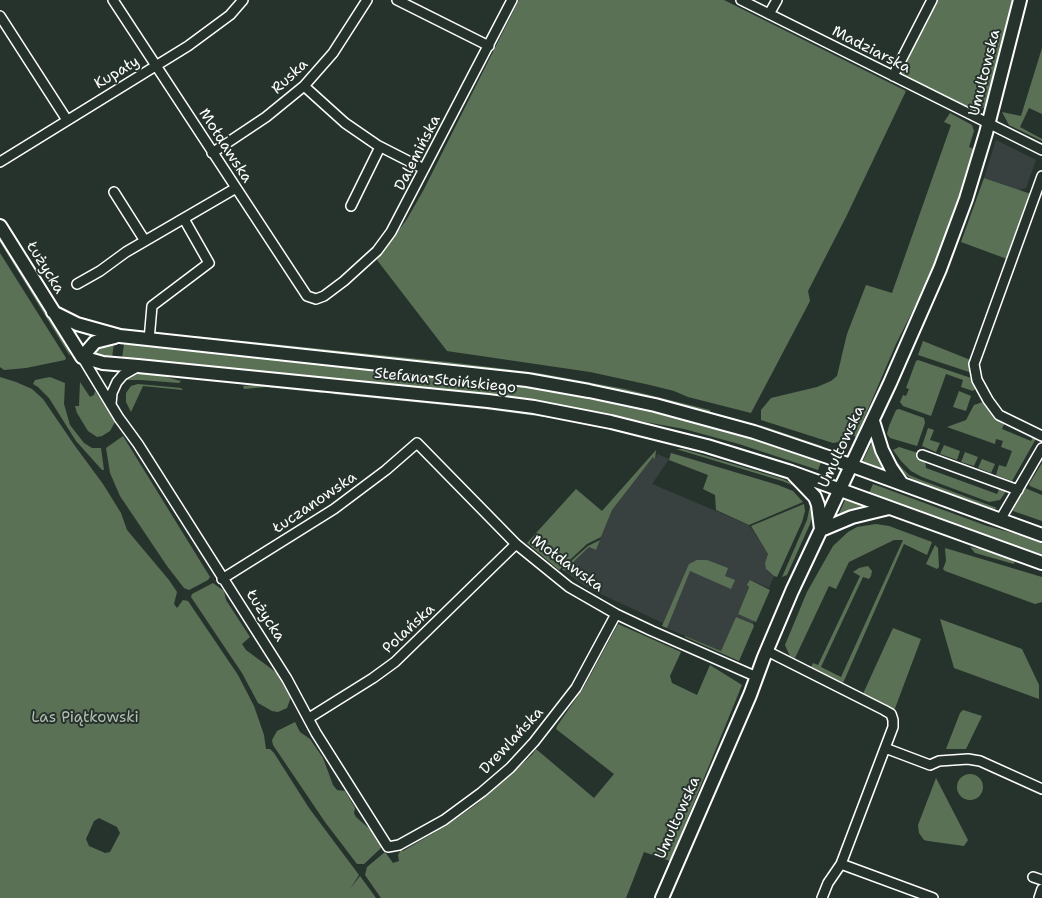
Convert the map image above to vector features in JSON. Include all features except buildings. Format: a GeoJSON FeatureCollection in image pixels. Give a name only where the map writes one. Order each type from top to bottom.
{"type":"FeatureCollection","features":[{"type":"Feature","properties":{"kind":"street","name":"Mołdawska"},"geometry":{"type":"LineString","coordinates":[[113,0],[307,296],[311,299],[320,298]]}},
{"type":"Feature","properties":{"kind":"street","name":"Kupały"},"geometry":{"type":"LineString","coordinates":[[0,162],[205,35],[230,15],[243,0]]}},
{"type":"Feature","properties":{"kind":"street","name":"Ruska"},"geometry":{"type":"LineString","coordinates":[[212,153],[266,117],[304,86],[333,53],[367,0]]}},
{"type":"Feature","properties":{"kind":"street"},"geometry":{"type":"LineString","coordinates":[[397,0],[489,46]]}},
{"type":"Feature","properties":{"kind":"street","name":"Dalemińska"},"geometry":{"type":"LineString","coordinates":[[320,298],[377,251],[391,232],[512,0]]}},
{"type":"Feature","properties":{"kind":"street","name":"Madziarska"},"geometry":{"type":"LineString","coordinates":[[741,0],[1042,150]]}},
{"type":"Feature","properties":{"kind":"street"},"geometry":{"type":"LineString","coordinates":[[769,14],[776,0]]}},
{"type":"Feature","properties":{"kind":"street"},"geometry":{"type":"LineString","coordinates":[[893,76],[932,0]]}},
{"type":"Feature","properties":{"kind":"street","name":"Umultowska"},"geometry":{"type":"LineString","coordinates":[[662,898],[757,677],[766,651],[940,270],[966,199],[989,124],[1020,0]]}},
{"type":"Feature","properties":{"kind":"street"},"geometry":{"type":"LineString","coordinates":[[0,16],[67,120]]}},
{"type":"Feature","properties":{"kind":"street"},"geometry":{"type":"LineString","coordinates":[[304,86],[346,123],[380,146],[424,169]]}},
{"type":"Feature","properties":{"kind":"street"},"geometry":{"type":"LineString","coordinates":[[351,206],[380,146]]}},
{"type":"Feature","properties":{"kind":"street"},"geometry":{"type":"LineString","coordinates":[[1042,176],[974,364],[976,377],[998,415],[1042,436]]}},
{"type":"Feature","properties":{"kind":"street"},"geometry":{"type":"LineString","coordinates":[[77,284],[100,271],[126,252],[236,188]]}},
{"type":"Feature","properties":{"kind":"street"},"geometry":{"type":"LineString","coordinates":[[114,192],[146,241]]}},
{"type":"Feature","properties":{"kind":"street"},"geometry":{"type":"LineString","coordinates":[[149,340],[152,306],[210,263],[184,219]]}},
{"type":"Feature","properties":{"kind":"street","name":"Łużycka"},"geometry":{"type":"LineString","coordinates":[[0,226],[286,679],[388,847]]}},
{"type":"Feature","properties":{"kind":"street","name":"Stefana Stoińskiego"},"geometry":{"type":"LineString","coordinates":[[53,312],[77,324],[120,336],[450,371],[567,386],[655,405],[763,435],[1042,535]]}},
{"type":"Feature","properties":{"kind":"street","name":"Stefana Stoińskiego"},"geometry":{"type":"LineString","coordinates":[[120,336],[95,342],[82,356],[103,363],[441,396],[534,408],[612,422],[673,436],[840,488],[889,508],[1042,563]]}},
{"type":"Feature","properties":{"kind":"street"},"geometry":{"type":"LineString","coordinates":[[111,404],[112,393],[117,382],[123,375],[138,366]]}},
{"type":"Feature","properties":{"kind":"street"},"geometry":{"type":"LineString","coordinates":[[872,420],[882,450],[902,484]]}},
{"type":"Feature","properties":{"kind":"street","name":"Mołdawska"},"geometry":{"type":"LineString","coordinates":[[418,443],[516,544],[569,587],[616,614],[757,677]]}},
{"type":"Feature","properties":{"kind":"street","name":"Łuczanowska"},"geometry":{"type":"LineString","coordinates":[[222,578],[334,509],[418,443]]}},
{"type":"Feature","properties":{"kind":"street"},"geometry":{"type":"LineString","coordinates":[[1000,520],[1042,448]]}},
{"type":"Feature","properties":{"kind":"street"},"geometry":{"type":"LineString","coordinates":[[922,455],[1018,490]]}},
{"type":"Feature","properties":{"kind":"street"},"geometry":{"type":"LineString","coordinates":[[791,472],[815,497],[818,505],[821,530],[852,516],[889,508]]}},
{"type":"Feature","properties":{"kind":"street","name":"Polańska"},"geometry":{"type":"LineString","coordinates":[[308,718],[373,678],[395,662],[516,544]]}},
{"type":"Feature","properties":{"kind":"street","name":"Drewlańska"},"geometry":{"type":"LineString","coordinates":[[388,847],[400,845],[444,820],[482,792],[510,768],[534,742],[571,694],[616,614]]}},
{"type":"Feature","properties":{"kind":"street"},"geometry":{"type":"LineString","coordinates":[[766,651],[891,714],[893,720],[893,727],[841,864],[828,883],[822,898]]}},
{"type":"Feature","properties":{"kind":"street"},"geometry":{"type":"LineString","coordinates":[[885,748],[930,765],[939,761],[980,761],[1042,789]]}},
{"type":"Feature","properties":{"kind":"street"},"geometry":{"type":"LineString","coordinates":[[841,864],[933,898]]}},
{"type":"Feature","properties":{"kind":"street"},"geometry":{"type":"LineString","coordinates":[[1033,876],[1042,880]]}},
{"type":"Feature","properties":{"kind":"street"},"geometry":{"type":"LineString","coordinates":[[1038,898],[1042,889]]}},
{"type":"Feature","properties":{"kind":"shaded area"},"geometry":{"type":"Polygon","coordinates":[[[996,140],[1036,160],[1026,188],[1019,190],[984,178],[996,140]]]}},
{"type":"Feature","properties":{"kind":"shaded area"},"geometry":{"type":"Polygon","coordinates":[[[657,454],[669,459],[652,484],[749,525],[768,554],[765,563],[767,571],[774,576],[769,588],[751,580],[738,614],[754,621],[753,624],[736,617],[721,651],[662,626],[663,623],[586,587],[564,571],[589,547],[596,550],[612,510],[653,457],[656,458],[657,454]]]}},
{"type":"Feature","properties":{"kind":"green space"},"geometry":{"type":"Polygon","coordinates":[[[519,0],[724,0],[906,91],[846,217],[808,291],[810,301],[751,413],[688,397],[674,391],[590,372],[447,351],[377,260],[407,219],[423,191],[519,0]]]}},
{"type":"Feature","properties":{"kind":"green space"},"geometry":{"type":"Polygon","coordinates":[[[934,0],[1013,0],[989,101],[985,107],[972,109],[896,77],[934,0]]]}},
{"type":"Feature","properties":{"kind":"green space"},"geometry":{"type":"Polygon","coordinates":[[[1042,48],[1042,114],[1029,108],[1020,127],[1042,139],[1042,141],[1009,125],[1002,112],[1021,116],[1042,48]]]}},
{"type":"Feature","properties":{"kind":"green space"},"geometry":{"type":"Polygon","coordinates":[[[950,113],[972,125],[974,131],[969,147],[974,149],[949,229],[934,268],[896,344],[856,437],[852,435],[845,441],[833,443],[761,420],[761,410],[771,398],[817,387],[837,376],[847,334],[866,285],[892,293],[951,125],[944,122],[950,113]]]}},
{"type":"Feature","properties":{"kind":"green space"},"geometry":{"type":"Polygon","coordinates":[[[984,178],[1031,194],[1007,259],[961,242],[984,178]]]}},
{"type":"Feature","properties":{"kind":"green space"},"geometry":{"type":"Polygon","coordinates":[[[0,236],[69,348],[70,356],[0,242],[0,236]]]}},
{"type":"Feature","properties":{"kind":"green space"},"geometry":{"type":"Polygon","coordinates":[[[0,253],[66,358],[65,360],[26,368],[4,370],[0,367],[0,253]]]}},
{"type":"Feature","properties":{"kind":"green space"},"geometry":{"type":"Polygon","coordinates":[[[193,337],[538,373],[625,389],[710,410],[710,413],[671,403],[536,376],[471,367],[241,345],[193,337]]]}},
{"type":"Feature","properties":{"kind":"green space"},"geometry":{"type":"Polygon","coordinates":[[[923,341],[968,359],[971,361],[971,371],[969,372],[918,355],[923,341]]]}},
{"type":"Feature","properties":{"kind":"green space"},"geometry":{"type":"Polygon","coordinates":[[[114,343],[112,358],[94,353],[94,349],[114,343]]]}},
{"type":"Feature","properties":{"kind":"green space"},"geometry":{"type":"Polygon","coordinates":[[[124,344],[517,384],[629,404],[717,427],[815,458],[821,462],[818,470],[739,444],[684,429],[563,407],[122,359],[124,344]]]}},
{"type":"Feature","properties":{"kind":"green space"},"geometry":{"type":"Polygon","coordinates":[[[918,360],[971,378],[975,384],[975,389],[973,391],[961,387],[963,380],[946,374],[931,416],[903,406],[900,402],[903,395],[906,396],[909,389],[906,388],[918,360]]]}},
{"type":"Feature","properties":{"kind":"green space"},"geometry":{"type":"Polygon","coordinates":[[[142,372],[181,381],[179,383],[123,380],[131,375],[142,372]]]}},
{"type":"Feature","properties":{"kind":"green space","name":"Las Piątkowski"},"geometry":{"type":"Polygon","coordinates":[[[0,377],[32,389],[43,399],[103,484],[121,513],[127,530],[177,592],[174,604],[177,608],[183,600],[188,601],[238,675],[254,706],[264,735],[266,749],[270,749],[274,753],[309,808],[359,875],[350,889],[360,876],[376,898],[0,898],[0,377]],[[99,818],[94,821],[86,839],[89,846],[105,853],[110,852],[120,833],[117,827],[99,818]]]}},
{"type":"Feature","properties":{"kind":"green space"},"geometry":{"type":"Polygon","coordinates":[[[50,377],[65,383],[64,404],[70,425],[84,443],[92,448],[101,448],[104,470],[76,441],[49,398],[33,384],[35,380],[50,377]]]}},
{"type":"Feature","properties":{"kind":"green space"},"geometry":{"type":"Polygon","coordinates":[[[80,382],[90,397],[94,395],[95,391],[115,422],[110,431],[102,436],[97,437],[88,431],[77,413],[75,406],[79,406],[80,382]]]}},
{"type":"Feature","properties":{"kind":"green space"},"geometry":{"type":"Polygon","coordinates":[[[138,384],[181,388],[183,390],[143,386],[131,412],[126,402],[126,393],[131,386],[138,384]]]}},
{"type":"Feature","properties":{"kind":"green space"},"geometry":{"type":"Polygon","coordinates":[[[266,384],[322,390],[323,393],[266,387],[244,389],[243,386],[266,384]]]}},
{"type":"Feature","properties":{"kind":"green space"},"geometry":{"type":"Polygon","coordinates":[[[335,391],[466,404],[544,415],[544,417],[333,394],[335,391]]]}},
{"type":"Feature","properties":{"kind":"green space"},"geometry":{"type":"Polygon","coordinates":[[[959,391],[971,396],[966,411],[953,407],[959,391]]]}},
{"type":"Feature","properties":{"kind":"green space"},"geometry":{"type":"Polygon","coordinates":[[[983,402],[987,404],[994,415],[1005,422],[1002,429],[1031,441],[1034,435],[1037,437],[1012,481],[996,475],[999,465],[1006,467],[1012,451],[1001,447],[1003,441],[996,439],[995,444],[947,427],[966,420],[974,405],[983,402]]]}},
{"type":"Feature","properties":{"kind":"green space"},"geometry":{"type":"Polygon","coordinates":[[[899,409],[924,418],[925,423],[917,446],[890,438],[887,434],[896,410],[899,409]]]}},
{"type":"Feature","properties":{"kind":"green space"},"geometry":{"type":"Polygon","coordinates":[[[760,425],[822,446],[826,450],[762,429],[760,425]]]}},
{"type":"Feature","properties":{"kind":"green space"},"geometry":{"type":"Polygon","coordinates":[[[928,428],[934,430],[930,440],[940,443],[936,452],[922,446],[928,428]]]}},
{"type":"Feature","properties":{"kind":"green space"},"geometry":{"type":"Polygon","coordinates":[[[123,436],[210,577],[189,590],[184,588],[167,566],[120,496],[110,473],[106,448],[123,436]]]}},
{"type":"Feature","properties":{"kind":"green space"},"geometry":{"type":"Polygon","coordinates":[[[873,440],[886,470],[885,471],[862,463],[873,440]]]}},
{"type":"Feature","properties":{"kind":"green space"},"geometry":{"type":"Polygon","coordinates":[[[944,445],[960,451],[957,460],[940,454],[944,445]]]}},
{"type":"Feature","properties":{"kind":"green space"},"geometry":{"type":"Polygon","coordinates":[[[899,447],[918,453],[925,459],[926,468],[997,494],[1000,487],[1007,490],[1000,500],[989,502],[922,477],[911,471],[901,461],[893,450],[899,447]]]}},
{"type":"Feature","properties":{"kind":"green space"},"geometry":{"type":"Polygon","coordinates":[[[676,449],[683,449],[783,479],[795,485],[806,496],[795,486],[782,481],[676,449]]]}},
{"type":"Feature","properties":{"kind":"green space"},"geometry":{"type":"Polygon","coordinates":[[[656,450],[655,459],[653,457],[612,510],[601,537],[587,544],[559,570],[527,543],[576,489],[602,511],[656,450]]]}},
{"type":"Feature","properties":{"kind":"green space"},"geometry":{"type":"Polygon","coordinates":[[[889,452],[909,475],[997,508],[992,510],[921,485],[898,470],[889,452]]]}},
{"type":"Feature","properties":{"kind":"green space"},"geometry":{"type":"Polygon","coordinates":[[[965,452],[978,457],[974,466],[961,462],[965,452]]]}},
{"type":"Feature","properties":{"kind":"green space"},"geometry":{"type":"Polygon","coordinates":[[[671,453],[778,485],[793,491],[803,502],[749,525],[716,510],[715,495],[703,489],[708,475],[669,460],[671,453]]]}},
{"type":"Feature","properties":{"kind":"green space"},"geometry":{"type":"Polygon","coordinates":[[[982,459],[995,464],[991,473],[978,468],[982,459]]]}},
{"type":"Feature","properties":{"kind":"green space"},"geometry":{"type":"Polygon","coordinates":[[[1042,463],[1042,491],[1029,484],[1042,463]]]}},
{"type":"Feature","properties":{"kind":"green space"},"geometry":{"type":"Polygon","coordinates":[[[873,484],[987,526],[1042,541],[1042,557],[869,493],[873,484]]]}},
{"type":"Feature","properties":{"kind":"green space"},"geometry":{"type":"Polygon","coordinates":[[[1025,488],[1042,495],[1042,521],[1013,511],[1014,505],[1025,488]]]}},
{"type":"Feature","properties":{"kind":"green space"},"geometry":{"type":"Polygon","coordinates":[[[846,498],[868,506],[868,508],[838,516],[846,498]]]}},
{"type":"Feature","properties":{"kind":"green space"},"geometry":{"type":"Polygon","coordinates":[[[813,503],[814,512],[810,524],[787,575],[782,577],[807,520],[810,506],[813,503]]]}},
{"type":"Feature","properties":{"kind":"green space"},"geometry":{"type":"Polygon","coordinates":[[[804,504],[805,511],[802,522],[777,577],[774,576],[766,569],[765,563],[768,554],[751,526],[804,504]]]}},
{"type":"Feature","properties":{"kind":"green space"},"geometry":{"type":"Polygon","coordinates":[[[876,524],[889,526],[932,542],[927,555],[904,544],[843,683],[811,667],[813,663],[818,665],[860,576],[853,572],[868,566],[872,571],[871,576],[869,579],[863,577],[821,667],[841,677],[903,540],[894,540],[849,562],[836,589],[829,586],[795,658],[790,656],[785,645],[807,592],[833,546],[848,532],[857,527],[876,524]]]}},
{"type":"Feature","properties":{"kind":"green space"},"geometry":{"type":"Polygon","coordinates":[[[600,540],[596,550],[589,547],[564,571],[562,569],[588,546],[600,540]]]}},
{"type":"Feature","properties":{"kind":"green space"},"geometry":{"type":"Polygon","coordinates":[[[935,545],[938,548],[939,567],[937,569],[926,564],[935,545]]]}},
{"type":"Feature","properties":{"kind":"green space"},"geometry":{"type":"Polygon","coordinates":[[[970,547],[996,552],[1015,559],[1014,564],[975,553],[970,547]]]}},
{"type":"Feature","properties":{"kind":"green space"},"geometry":{"type":"Polygon","coordinates":[[[945,548],[1042,577],[1042,602],[1035,604],[945,571],[943,569],[946,561],[945,548]]]}},
{"type":"Feature","properties":{"kind":"green space"},"geometry":{"type":"Polygon","coordinates":[[[697,560],[707,560],[728,568],[725,576],[735,580],[731,589],[690,571],[667,628],[662,626],[689,564],[697,560]]]}},
{"type":"Feature","properties":{"kind":"green space"},"geometry":{"type":"Polygon","coordinates":[[[750,580],[770,590],[756,622],[738,614],[750,580]]]}},
{"type":"Feature","properties":{"kind":"green space"},"geometry":{"type":"Polygon","coordinates":[[[213,583],[224,591],[226,600],[250,637],[242,644],[246,650],[277,673],[285,685],[291,697],[287,708],[278,712],[272,711],[258,703],[242,673],[191,597],[192,594],[213,583]]]}},
{"type":"Feature","properties":{"kind":"green space"},"geometry":{"type":"Polygon","coordinates":[[[736,617],[754,626],[739,661],[685,637],[721,651],[736,617]]]}},
{"type":"Feature","properties":{"kind":"green space"},"geometry":{"type":"Polygon","coordinates":[[[940,619],[1022,649],[1039,685],[1039,699],[954,668],[940,619]]]}},
{"type":"Feature","properties":{"kind":"green space"},"geometry":{"type":"Polygon","coordinates":[[[618,624],[681,652],[670,676],[672,683],[697,695],[710,665],[742,685],[670,861],[644,852],[626,898],[381,898],[365,875],[367,867],[385,852],[393,863],[399,861],[398,855],[401,850],[403,851],[447,825],[477,804],[532,755],[536,749],[594,798],[614,774],[556,729],[584,687],[618,624]]]}},
{"type":"Feature","properties":{"kind":"green space"},"geometry":{"type":"Polygon","coordinates":[[[893,628],[921,639],[894,711],[862,696],[893,628]]]}},
{"type":"Feature","properties":{"kind":"green space"},"geometry":{"type":"Polygon","coordinates":[[[963,710],[982,716],[966,749],[946,749],[960,713],[963,710]]]}},
{"type":"Feature","properties":{"kind":"green space"},"geometry":{"type":"Polygon","coordinates":[[[295,722],[300,732],[310,739],[323,758],[333,785],[337,790],[345,791],[355,808],[354,813],[356,817],[373,832],[382,845],[364,864],[357,864],[325,822],[273,745],[272,740],[277,731],[295,722]]]}},
{"type":"Feature","properties":{"kind":"green space"},"geometry":{"type":"Polygon","coordinates":[[[970,774],[979,778],[983,787],[979,796],[970,800],[961,796],[957,787],[961,778],[970,774]]]}},
{"type":"Feature","properties":{"kind":"green space"},"geometry":{"type":"Polygon","coordinates":[[[936,778],[968,840],[964,846],[924,840],[919,833],[918,825],[936,778]]]}}]}
